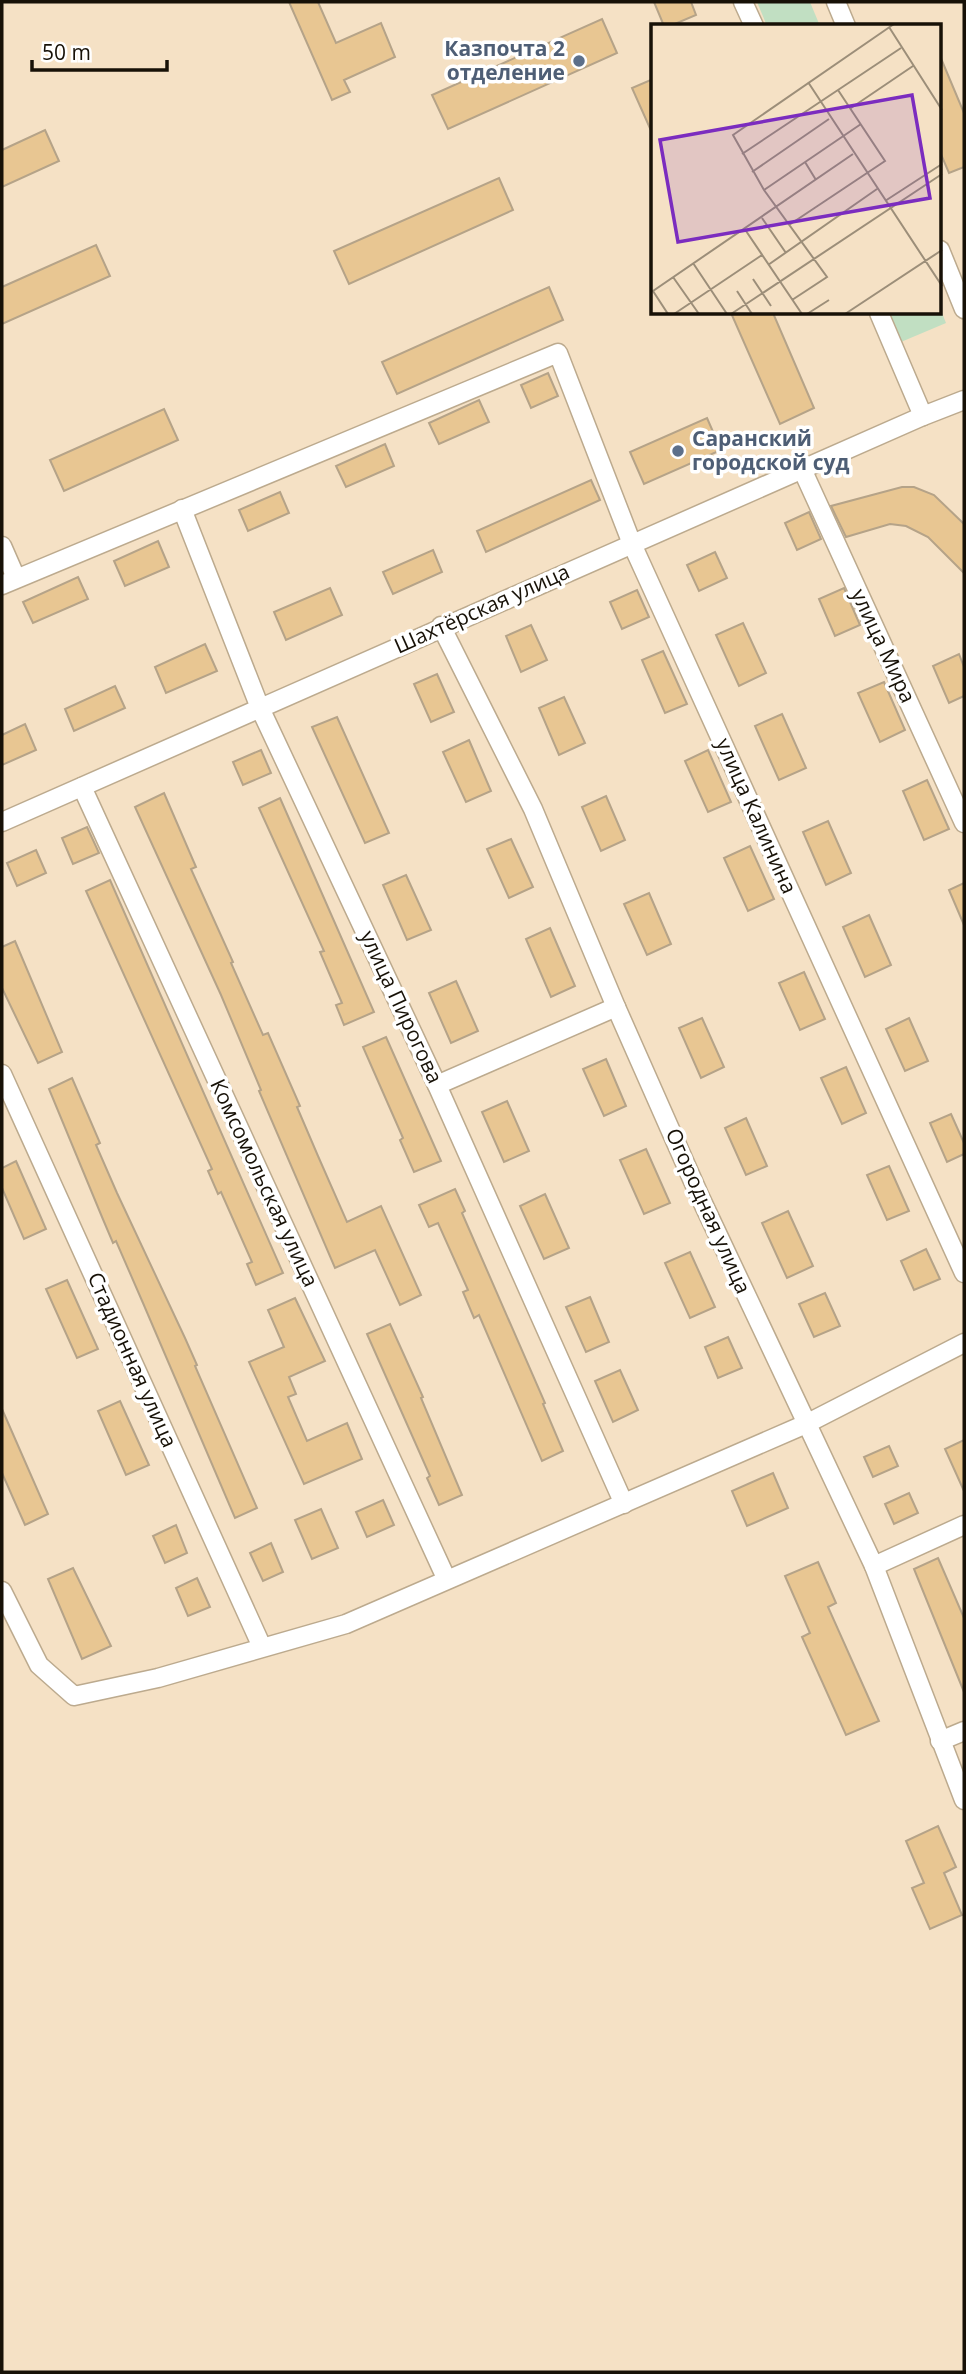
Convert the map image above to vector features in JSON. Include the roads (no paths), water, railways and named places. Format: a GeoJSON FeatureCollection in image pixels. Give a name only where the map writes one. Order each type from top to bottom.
{"type":"FeatureCollection","features":[{"type":"Feature","properties":{"kind":"street"},"geometry":{"type":"LineString","coordinates":[[743,2],[753,24]]}},
{"type":"Feature","properties":{"kind":"street"},"geometry":{"type":"LineString","coordinates":[[836,2],[845,24]]}},
{"type":"Feature","properties":{"kind":"street"},"geometry":{"type":"LineString","coordinates":[[942,255],[964,309]]}},
{"type":"Feature","properties":{"kind":"street"},"geometry":{"type":"LineString","coordinates":[[880,315],[923,415]]}},
{"type":"Feature","properties":{"kind":"street","name":"улица Калинина"},"geometry":{"type":"LineString","coordinates":[[182,509],[558,353],[632,544],[964,1273]]}},
{"type":"Feature","properties":{"kind":"street","name":"Шахтёрская улица"},"geometry":{"type":"LineString","coordinates":[[2,822],[923,415],[964,400]]}},
{"type":"Feature","properties":{"kind":"street","name":"улица Мира"},"geometry":{"type":"LineString","coordinates":[[802,469],[964,822]]}},
{"type":"Feature","properties":{"kind":"street"},"geometry":{"type":"LineString","coordinates":[[2,546],[9,581],[182,509]]}},
{"type":"Feature","properties":{"kind":"street","name":"улица Пирогова"},"geometry":{"type":"LineString","coordinates":[[182,509],[260,708],[437,1085],[624,1504]]}},
{"type":"Feature","properties":{"kind":"street","name":"Огородная улица"},"geometry":{"type":"LineString","coordinates":[[442,626],[533,809],[700,1197],[874,1566],[964,1800]]}},
{"type":"Feature","properties":{"kind":"street","name":"Комсомольская улица"},"geometry":{"type":"LineString","coordinates":[[82,787],[446,1578]]}},
{"type":"Feature","properties":{"kind":"street"},"geometry":{"type":"LineString","coordinates":[[437,1085],[616,1007]]}},
{"type":"Feature","properties":{"kind":"street","name":"Стадионная улица"},"geometry":{"type":"LineString","coordinates":[[2,1074],[262,1647]]}},
{"type":"Feature","properties":{"kind":"street"},"geometry":{"type":"LineString","coordinates":[[2,1591],[38,1665],[74,1696],[158,1678],[346,1624],[446,1578],[806,1424],[964,1343]]}},
{"type":"Feature","properties":{"kind":"street"},"geometry":{"type":"LineString","coordinates":[[874,1566],[964,1525]]}},
{"type":"Feature","properties":{"kind":"street"},"geometry":{"type":"LineString","coordinates":[[940,1741],[964,1731]]}},
{"type":"Feature","properties":{"kind":"place","name":"Казпочта 2 отделение"},"geometry":{"type":"Point","coordinates":[579,61]}},
{"type":"Feature","properties":{"kind":"place","name":"Саранский городской суд"},"geometry":{"type":"Point","coordinates":[678,451]}}]}
